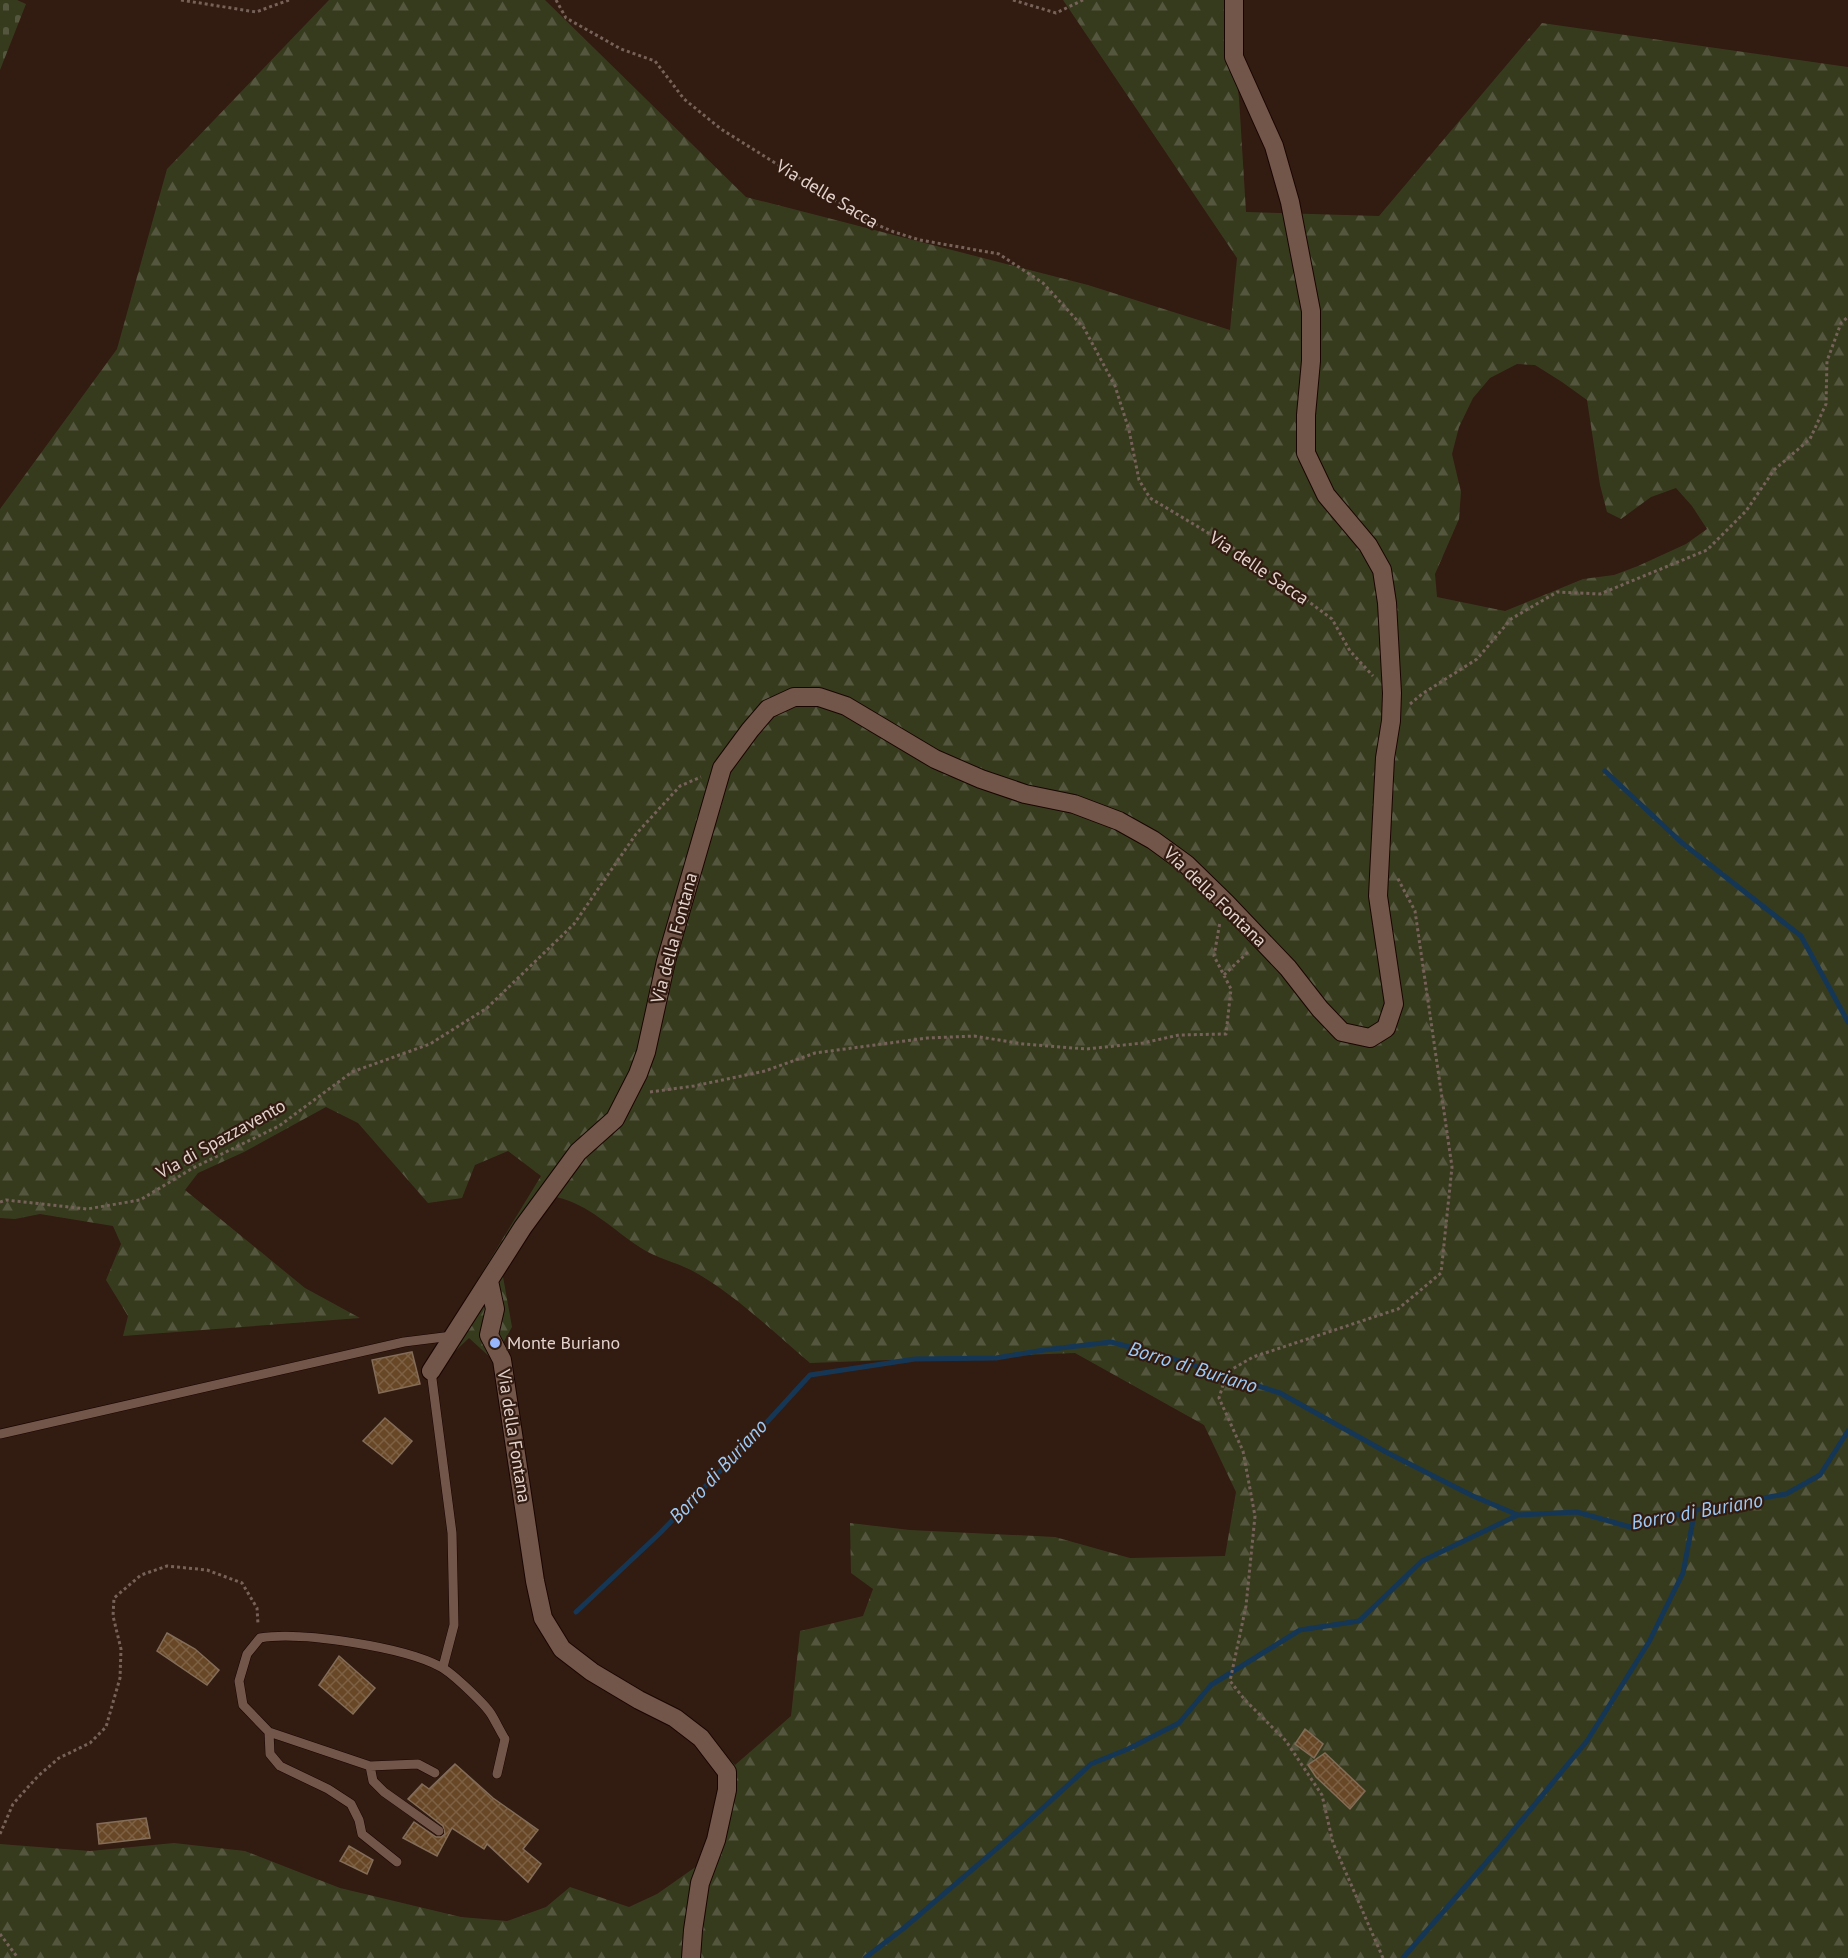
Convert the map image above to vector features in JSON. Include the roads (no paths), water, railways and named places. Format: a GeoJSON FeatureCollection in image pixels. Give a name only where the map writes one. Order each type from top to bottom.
{"type":"FeatureCollection","features":[{"type":"Feature","properties":{"kind":"street","name":"Via della Fontana"},"geometry":{"type":"LineString","coordinates":[[431,1371],[523,1227],[578,1152],[615,1119],[646,1052],[666,961],[722,768],[768,709],[794,697],[819,697],[846,706],[935,759],[981,779],[1025,794],[1074,804],[1119,821],[1154,840],[1186,864],[1226,903],[1288,968],[1320,1009],[1342,1032],[1370,1038],[1386,1028],[1394,1004],[1378,896],[1385,758],[1391,722],[1392,693],[1387,603],[1382,570],[1368,545],[1326,495],[1305,453],[1311,361],[1311,311],[1290,201],[1274,146],[1234,57],[1234,0]]}},
{"type":"Feature","properties":{"kind":"street"},"geometry":{"type":"LineString","coordinates":[[466,1319],[489,1335],[495,1310],[489,1281]]}},
{"type":"Feature","properties":{"kind":"street","name":"Via della Fontana"},"geometry":{"type":"LineString","coordinates":[[489,1335],[502,1360],[535,1581],[543,1618],[562,1649],[592,1672],[675,1718],[701,1738],[727,1772],[727,1790],[716,1840],[700,1883],[691,1958]]}},
{"type":"Feature","properties":{"kind":"lane"},"geometry":{"type":"LineString","coordinates":[[0,1434],[404,1342],[455,1335]]}},
{"type":"Feature","properties":{"kind":"lane"},"geometry":{"type":"LineString","coordinates":[[431,1371],[453,1533],[454,1624],[443,1667]]}},
{"type":"Feature","properties":{"kind":"lane"},"geometry":{"type":"LineString","coordinates":[[435,1773],[418,1764],[370,1766],[269,1732],[243,1704],[238,1681],[247,1654],[260,1638],[277,1635],[366,1646],[414,1656],[443,1667],[490,1712],[505,1738],[496,1774]]}},
{"type":"Feature","properties":{"kind":"lane"},"geometry":{"type":"LineString","coordinates":[[269,1732],[270,1754],[280,1766],[319,1784],[351,1804],[359,1820],[362,1834],[397,1862]]}},
{"type":"Feature","properties":{"kind":"lane"},"geometry":{"type":"LineString","coordinates":[[370,1766],[373,1781],[384,1792],[439,1831]]}},
{"type":"Feature","properties":{"kind":"waterway"},"geometry":{"type":"LineString","coordinates":[[1605,771],[1681,842],[1801,936],[1848,1022]]}},
{"type":"Feature","properties":{"kind":"waterway","name":"Borro di Buriano"},"geometry":{"type":"LineString","coordinates":[[576,1612],[660,1533],[810,1375],[915,1359],[996,1358],[1111,1342],[1167,1357],[1280,1393],[1386,1452],[1473,1496],[1518,1515],[1577,1512],[1630,1527],[1695,1510],[1786,1494],[1820,1475],[1848,1431]]}},
{"type":"Feature","properties":{"kind":"waterway"},"geometry":{"type":"LineString","coordinates":[[1403,1958],[1498,1849],[1587,1741],[1649,1642],[1683,1573],[1695,1510]]}},
{"type":"Feature","properties":{"kind":"waterway"},"geometry":{"type":"LineString","coordinates":[[865,1958],[904,1928],[1022,1827],[1091,1764],[1128,1749],[1179,1723],[1211,1685],[1300,1630],[1359,1621],[1422,1561],[1518,1515]]}},
{"type":"Feature","properties":{"kind":"place","name":"Monte Buriano"},"geometry":{"type":"Point","coordinates":[495,1343]}}]}
